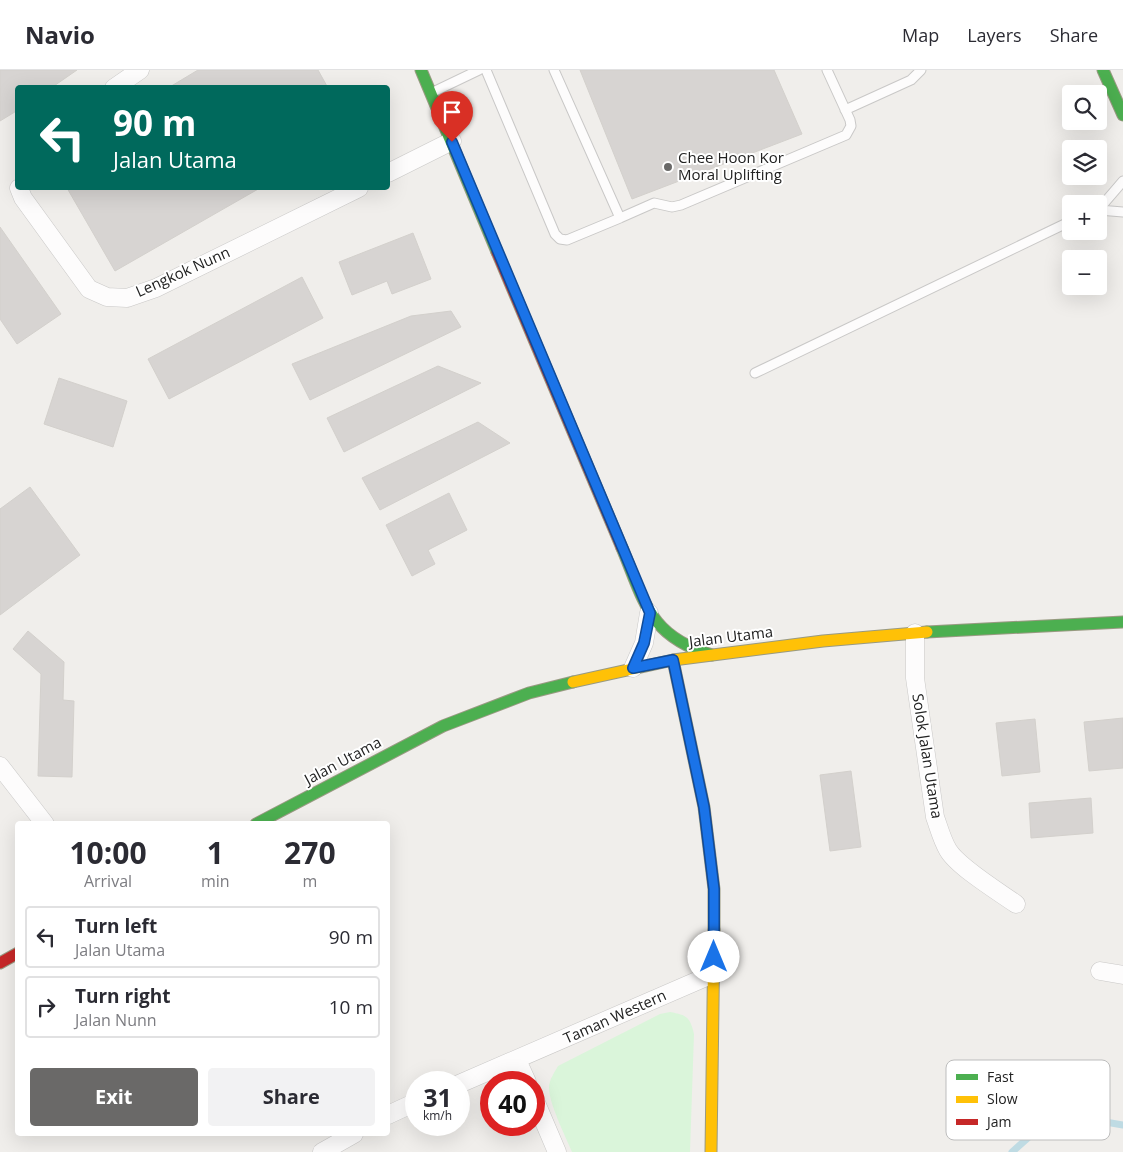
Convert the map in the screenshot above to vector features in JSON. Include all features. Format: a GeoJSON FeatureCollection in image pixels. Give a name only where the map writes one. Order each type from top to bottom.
{"type":"FeatureCollection","features":[{"type":"Feature","properties":{"kind":"street"},"geometry":{"type":"LineString","coordinates":[[118,85],[140,70]]}},
{"type":"Feature","properties":{"kind":"street"},"geometry":{"type":"LineString","coordinates":[[421,70],[650,613],[669,637],[687,648],[712,655]]}},
{"type":"Feature","properties":{"kind":"street"},"geometry":{"type":"LineString","coordinates":[[1103,70],[1123,115]]}},
{"type":"Feature","properties":{"kind":"street"},"geometry":{"type":"LineString","coordinates":[[390,172],[452,142]]}},
{"type":"Feature","properties":{"kind":"street","name":"Lengkok Nunn"},"geometry":{"type":"LineString","coordinates":[[21,190],[23,198],[89,290],[107,297],[127,298],[156,288],[355,190]]}},
{"type":"Feature","properties":{"kind":"street"},"geometry":{"type":"LineString","coordinates":[[633,668],[644,643],[650,613]]}},
{"type":"Feature","properties":{"kind":"street","name":"Jalan Utama"},"geometry":{"type":"LineString","coordinates":[[262,821],[443,726],[529,693],[633,668],[673,660],[823,641],[915,633],[1123,622]]}},
{"type":"Feature","properties":{"kind":"street","name":"Solok Jalan Utama"},"geometry":{"type":"LineString","coordinates":[[915,633],[915,678],[935,817],[941,836],[956,861],[1016,904]]}},
{"type":"Feature","properties":{"kind":"street"},"geometry":{"type":"LineString","coordinates":[[673,660],[704,807],[714,889],[711,1152]]}},
{"type":"Feature","properties":{"kind":"street"},"geometry":{"type":"LineString","coordinates":[[0,766],[42,821]]}},
{"type":"Feature","properties":{"kind":"street"},"geometry":{"type":"LineString","coordinates":[[0,963],[15,955]]}},
{"type":"Feature","properties":{"kind":"street"},"geometry":{"type":"LineString","coordinates":[[1100,971],[1123,975]]}},
{"type":"Feature","properties":{"kind":"street","name":"Taman Western"},"geometry":{"type":"LineString","coordinates":[[470,1079],[714,974]]}},
{"type":"Feature","properties":{"kind":"street"},"geometry":{"type":"LineString","coordinates":[[517,1060],[522,1071]]}},
{"type":"Feature","properties":{"kind":"street"},"geometry":{"type":"LineString","coordinates":[[390,1114],[405,1107]]}},
{"type":"Feature","properties":{"kind":"street"},"geometry":{"type":"LineString","coordinates":[[545,1124],[557,1152]]}},
{"type":"Feature","properties":{"kind":"street"},"geometry":{"type":"LineString","coordinates":[[322,1152],[350,1136]]}},
{"type":"Feature","properties":{"kind":"lane"},"geometry":{"type":"LineString","coordinates":[[431,93],[479,70]]}},
{"type":"Feature","properties":{"kind":"lane"},"geometry":{"type":"LineString","coordinates":[[486,70],[555,234],[560,239],[567,240],[654,204],[672,208],[681,205],[846,135],[851,126],[850,120],[827,70]]}},
{"type":"Feature","properties":{"kind":"lane"},"geometry":{"type":"LineString","coordinates":[[554,70],[620,218]]}},
{"type":"Feature","properties":{"kind":"lane"},"geometry":{"type":"LineString","coordinates":[[845,110],[911,80],[921,70]]}},
{"type":"Feature","properties":{"kind":"lane"},"geometry":{"type":"LineString","coordinates":[[1107,200],[1123,181]]}},
{"type":"Feature","properties":{"kind":"lane"},"geometry":{"type":"LineString","coordinates":[[1107,211],[1123,212]]}},
{"type":"Feature","properties":{"kind":"lane"},"geometry":{"type":"LineString","coordinates":[[755,373],[1062,225]]}},
{"type":"Feature","properties":{"kind":"green space"},"geometry":{"type":"Polygon","coordinates":[[[670,1012],[687,1018],[694,1034],[690,1152],[572,1152],[550,1095],[550,1082],[558,1066],[660,1014],[670,1012]]]}},
{"type":"Feature","properties":{"kind":"building"},"geometry":{"type":"Polygon","coordinates":[[[0,70],[77,70],[55,85],[15,85],[15,112],[0,121],[0,70]]]}},
{"type":"Feature","properties":{"kind":"building"},"geometry":{"type":"Polygon","coordinates":[[[198,70],[318,70],[326,85],[173,85],[198,70]]]}},
{"type":"Feature","properties":{"kind":"building","name":"Chee Hoon Kor Moral Uplifting"},"geometry":{"type":"Polygon","coordinates":[[[580,70],[774,70],[802,134],[632,199],[580,70]]]}},
{"type":"Feature","properties":{"kind":"building"},"geometry":{"type":"Polygon","coordinates":[[[68,190],[257,190],[115,271],[68,190]]]}},
{"type":"Feature","properties":{"kind":"building"},"geometry":{"type":"Polygon","coordinates":[[[0,227],[61,314],[17,344],[0,319],[0,227]]]}},
{"type":"Feature","properties":{"kind":"building"},"geometry":{"type":"Polygon","coordinates":[[[413,233],[431,279],[392,294],[387,281],[352,295],[339,262],[413,233]]]}},
{"type":"Feature","properties":{"kind":"building"},"geometry":{"type":"Polygon","coordinates":[[[302,277],[323,318],[169,399],[148,359],[302,277]]]}},
{"type":"Feature","properties":{"kind":"building"},"geometry":{"type":"Polygon","coordinates":[[[451,311],[461,327],[310,400],[292,364],[411,316],[451,311]]]}},
{"type":"Feature","properties":{"kind":"building"},"geometry":{"type":"Polygon","coordinates":[[[438,366],[481,383],[344,452],[327,418],[438,366]]]}},
{"type":"Feature","properties":{"kind":"building"},"geometry":{"type":"Polygon","coordinates":[[[59,378],[127,401],[113,447],[44,424],[59,378]]]}},
{"type":"Feature","properties":{"kind":"building"},"geometry":{"type":"Polygon","coordinates":[[[478,422],[510,443],[380,510],[362,478],[478,422]]]}},
{"type":"Feature","properties":{"kind":"building"},"geometry":{"type":"Polygon","coordinates":[[[30,487],[80,555],[0,615],[0,509],[30,487]]]}},
{"type":"Feature","properties":{"kind":"building"},"geometry":{"type":"Polygon","coordinates":[[[449,493],[467,530],[428,550],[435,564],[412,576],[386,525],[449,493]]]}},
{"type":"Feature","properties":{"kind":"building"},"geometry":{"type":"Polygon","coordinates":[[[28,631],[64,662],[63,700],[74,701],[72,777],[38,776],[41,674],[13,649],[28,631]]]}},
{"type":"Feature","properties":{"kind":"building"},"geometry":{"type":"Polygon","coordinates":[[[1123,718],[1123,768],[1089,771],[1084,722],[1123,718]]]}},
{"type":"Feature","properties":{"kind":"building"},"geometry":{"type":"Polygon","coordinates":[[[1035,719],[1040,772],[1002,776],[996,723],[1035,719]]]}},
{"type":"Feature","properties":{"kind":"building"},"geometry":{"type":"Polygon","coordinates":[[[851,771],[861,847],[830,851],[820,775],[851,771]]]}},
{"type":"Feature","properties":{"kind":"building"},"geometry":{"type":"Polygon","coordinates":[[[1091,798],[1093,833],[1031,838],[1029,803],[1091,798]]]}},
{"type":"Feature","properties":{"kind":"waterway"},"geometry":{"type":"LineString","coordinates":[[1110,1123],[1123,1125]]}},
{"type":"Feature","properties":{"kind":"waterway"},"geometry":{"type":"LineString","coordinates":[[1012,1152],[1026,1140]]}},
{"type":"Feature","properties":{"kind":"traffic: fast"},"geometry":{"type":"LineString","coordinates":[[421,70],[497,252]]}},
{"type":"Feature","properties":{"kind":"traffic: fast"},"geometry":{"type":"LineString","coordinates":[[1103,70],[1123,115]]}},
{"type":"Feature","properties":{"kind":"traffic: fast"},"geometry":{"type":"LineString","coordinates":[[622,548],[644,601],[662,627],[675,638],[691,647],[712,655]]}},
{"type":"Feature","properties":{"kind":"traffic: fast"},"geometry":{"type":"LineString","coordinates":[[927,632],[1123,622]]}},
{"type":"Feature","properties":{"kind":"traffic: fast"},"geometry":{"type":"LineString","coordinates":[[262,821],[443,726],[529,693],[573,682]]}},
{"type":"Feature","properties":{"kind":"traffic: slow"},"geometry":{"type":"LineString","coordinates":[[573,682],[673,660],[823,641],[927,632]]}},
{"type":"Feature","properties":{"kind":"traffic: slow"},"geometry":{"type":"LineString","coordinates":[[711,1152],[714,930]]}},
{"type":"Feature","properties":{"kind":"traffic: jam"},"geometry":{"type":"LineString","coordinates":[[497,252],[622,548]]}},
{"type":"Feature","properties":{"kind":"traffic: jam"},"geometry":{"type":"LineString","coordinates":[[673,660],[704,807],[714,889],[714,930]]}},
{"type":"Feature","properties":{"kind":"traffic: jam"},"geometry":{"type":"LineString","coordinates":[[0,963],[15,955]]}},
{"type":"Feature","properties":{"kind":"place","name":"Chee Hoon Kor Moral Uplifting"},"geometry":{"type":"Point","coordinates":[668,167]}},
{"type":"Feature","properties":{"kind":"route"},"geometry":{"type":"LineString","coordinates":[[452,142],[650,613],[644,643],[633,668],[673,660],[704,807],[714,889],[714,957]]}}]}
